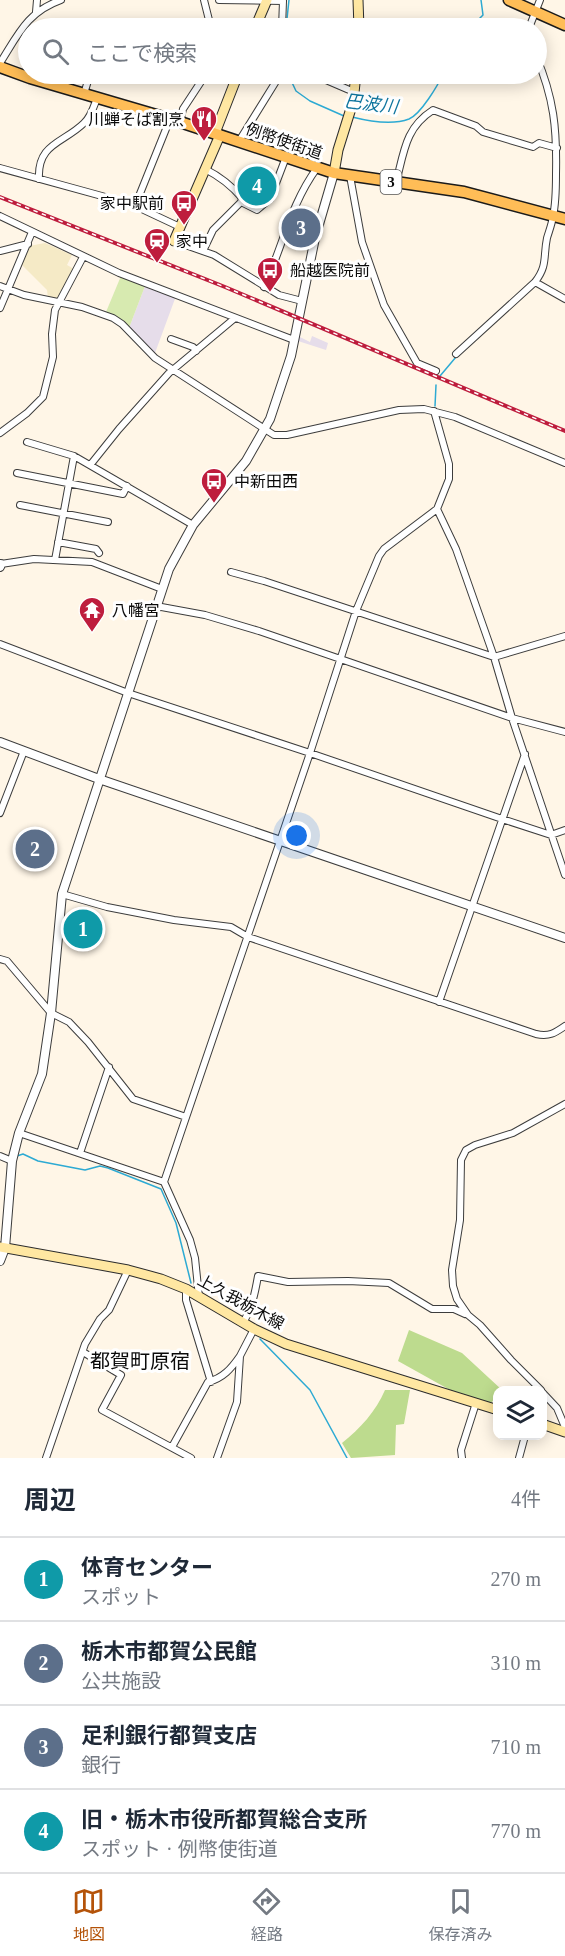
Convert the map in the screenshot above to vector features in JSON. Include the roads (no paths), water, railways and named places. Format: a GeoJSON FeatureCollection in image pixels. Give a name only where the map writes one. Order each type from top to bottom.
{"type":"FeatureCollection","features":[{"type":"Feature","properties":{"kind":"main road"},"geometry":{"type":"LineString","coordinates":[[259,18],[266,0]]}},
{"type":"Feature","properties":{"kind":"main road"},"geometry":{"type":"LineString","coordinates":[[358,0],[359,18]]}},
{"type":"Feature","properties":{"kind":"main road"},"geometry":{"type":"LineString","coordinates":[[509,0],[537,5],[565,25]]}},
{"type":"Feature","properties":{"kind":"main road"},"geometry":{"type":"LineString","coordinates":[[526,0],[565,17]]}},
{"type":"Feature","properties":{"kind":"main road","name":"例幣使街道"},"geometry":{"type":"LineString","coordinates":[[0,65],[18,71]]}},
{"type":"Feature","properties":{"kind":"main road","name":"例幣使街道"},"geometry":{"type":"LineString","coordinates":[[53,84],[175,120],[334,173],[464,192],[565,219]]}},
{"type":"Feature","properties":{"kind":"main road"},"geometry":{"type":"LineString","coordinates":[[174,241],[205,170],[234,84]]}},
{"type":"Feature","properties":{"kind":"main road"},"geometry":{"type":"LineString","coordinates":[[334,173],[338,150],[350,113],[355,84]]}},
{"type":"Feature","properties":{"kind":"main road","name":"上久我栃木線"},"geometry":{"type":"LineString","coordinates":[[3,1248],[128,1270],[161,1279],[186,1289],[254,1329],[303,1350],[493,1408]]}},
{"type":"Feature","properties":{"kind":"main road"},"geometry":{"type":"LineString","coordinates":[[547,1425],[565,1430]]}},
{"type":"Feature","properties":{"kind":"street"},"geometry":{"type":"LineString","coordinates":[[36,12],[37,0]]}},
{"type":"Feature","properties":{"kind":"street"},"geometry":{"type":"LineString","coordinates":[[30,18],[36,12],[61,0]]}},
{"type":"Feature","properties":{"kind":"street"},"geometry":{"type":"LineString","coordinates":[[204,0],[208,18]]}},
{"type":"Feature","properties":{"kind":"street"},"geometry":{"type":"LineString","coordinates":[[219,0],[283,1],[282,18]]}},
{"type":"Feature","properties":{"kind":"street"},"geometry":{"type":"LineString","coordinates":[[0,65],[18,34]]}},
{"type":"Feature","properties":{"kind":"street"},"geometry":{"type":"LineString","coordinates":[[64,88],[65,84]]}},
{"type":"Feature","properties":{"kind":"street"},"geometry":{"type":"LineString","coordinates":[[84,94],[87,84]]}},
{"type":"Feature","properties":{"kind":"street"},"geometry":{"type":"LineString","coordinates":[[135,206],[175,120],[200,84]]}},
{"type":"Feature","properties":{"kind":"street"},"geometry":{"type":"LineString","coordinates":[[238,141],[275,84]]}},
{"type":"Feature","properties":{"kind":"street"},"geometry":{"type":"LineString","coordinates":[[335,84],[354,92]]}},
{"type":"Feature","properties":{"kind":"street"},"geometry":{"type":"LineString","coordinates":[[456,354],[542,273],[545,264],[546,242],[554,216],[557,148],[556,123],[547,84]]}},
{"type":"Feature","properties":{"kind":"street"},"geometry":{"type":"LineString","coordinates":[[39,179],[45,152],[85,123],[98,98]]}},
{"type":"Feature","properties":{"kind":"street"},"geometry":{"type":"LineString","coordinates":[[396,183],[406,141],[419,119],[433,110],[476,126],[483,132],[533,147],[539,143],[557,148]]}},
{"type":"Feature","properties":{"kind":"street"},"geometry":{"type":"LineString","coordinates":[[241,202],[257,210],[270,199],[285,157]]}},
{"type":"Feature","properties":{"kind":"street"},"geometry":{"type":"LineString","coordinates":[[0,168],[135,206],[180,228]]}},
{"type":"Feature","properties":{"kind":"street"},"geometry":{"type":"LineString","coordinates":[[264,286],[292,210],[317,168]]}},
{"type":"Feature","properties":{"kind":"street"},"geometry":{"type":"LineString","coordinates":[[203,251],[213,230],[241,202],[242,198],[218,176],[205,170]]}},
{"type":"Feature","properties":{"kind":"street"},"geometry":{"type":"LineString","coordinates":[[0,1261],[12,1161],[19,1133],[42,1074],[51,1013],[62,894],[156,606],[176,553],[193,525],[246,461],[265,430],[279,394],[294,340],[315,238],[334,173]]}},
{"type":"Feature","properties":{"kind":"street"},"geometry":{"type":"LineString","coordinates":[[350,176],[362,242],[384,305],[419,365],[435,371]]}},
{"type":"Feature","properties":{"kind":"street"},"geometry":{"type":"LineString","coordinates":[[0,216],[119,273],[294,340]]}},
{"type":"Feature","properties":{"kind":"street"},"geometry":{"type":"LineString","coordinates":[[0,308],[32,232]]}},
{"type":"Feature","properties":{"kind":"street"},"geometry":{"type":"LineString","coordinates":[[174,241],[214,255],[279,295],[302,301]]}},
{"type":"Feature","properties":{"kind":"street"},"geometry":{"type":"LineString","coordinates":[[0,251],[28,244]]}},
{"type":"Feature","properties":{"kind":"street"},"geometry":{"type":"LineString","coordinates":[[0,433],[27,413],[43,397],[53,357],[52,326],[57,303],[83,256]]}},
{"type":"Feature","properties":{"kind":"street"},"geometry":{"type":"LineString","coordinates":[[535,282],[565,299]]}},
{"type":"Feature","properties":{"kind":"street"},"geometry":{"type":"LineString","coordinates":[[0,286],[57,303],[82,307],[113,318],[122,324],[155,358],[274,435],[287,435],[399,410],[416,409],[434,411],[565,463]]}},
{"type":"Feature","properties":{"kind":"street"},"geometry":{"type":"LineString","coordinates":[[91,464],[119,429],[174,369],[235,318]]}},
{"type":"Feature","properties":{"kind":"street"},"geometry":{"type":"LineString","coordinates":[[171,339],[193,346],[196,351]]}},
{"type":"Feature","properties":{"kind":"street"},"geometry":{"type":"LineString","coordinates":[[199,1297],[195,1258],[190,1240],[164,1182],[356,611],[379,556],[392,543],[437,509],[449,478],[449,464],[434,411]]}},
{"type":"Feature","properties":{"kind":"street"},"geometry":{"type":"LineString","coordinates":[[27,442],[75,456],[91,464],[193,525]]}},
{"type":"Feature","properties":{"kind":"street"},"geometry":{"type":"LineString","coordinates":[[55,560],[75,456]]}},
{"type":"Feature","properties":{"kind":"street"},"geometry":{"type":"LineString","coordinates":[[17,473],[123,494],[128,486]]}},
{"type":"Feature","properties":{"kind":"street"},"geometry":{"type":"LineString","coordinates":[[20,505],[108,522]]}},
{"type":"Feature","properties":{"kind":"street"},"geometry":{"type":"LineString","coordinates":[[437,509],[456,549],[494,657],[565,876]]}},
{"type":"Feature","properties":{"kind":"street"},"geometry":{"type":"LineString","coordinates":[[58,542],[96,549],[99,553]]}},
{"type":"Feature","properties":{"kind":"street"},"geometry":{"type":"LineString","coordinates":[[0,565],[34,559],[96,563],[162,589]]}},
{"type":"Feature","properties":{"kind":"street"},"geometry":{"type":"LineString","coordinates":[[231,572],[494,657],[565,636]]}},
{"type":"Feature","properties":{"kind":"street"},"geometry":{"type":"LineString","coordinates":[[156,606],[205,615],[340,658],[512,718],[565,732]]}},
{"type":"Feature","properties":{"kind":"street"},"geometry":{"type":"LineString","coordinates":[[0,644],[128,693],[502,819],[551,835],[565,830]]}},
{"type":"Feature","properties":{"kind":"street"},"geometry":{"type":"LineString","coordinates":[[0,742],[99,779],[565,939]]}},
{"type":"Feature","properties":{"kind":"street"},"geometry":{"type":"LineString","coordinates":[[0,813],[24,751]]}},
{"type":"Feature","properties":{"kind":"street"},"geometry":{"type":"LineString","coordinates":[[440,1002],[525,754]]}},
{"type":"Feature","properties":{"kind":"street"},"geometry":{"type":"LineString","coordinates":[[62,894],[107,907],[174,920],[231,927],[248,937],[536,1034],[546,1036],[554,1034],[565,1026]]}},
{"type":"Feature","properties":{"kind":"street"},"geometry":{"type":"LineString","coordinates":[[0,959],[7,961],[51,1013],[69,1022],[109,1067],[133,1099],[186,1116]]}},
{"type":"Feature","properties":{"kind":"street"},"geometry":{"type":"LineString","coordinates":[[80,1153],[109,1067]]}},
{"type":"Feature","properties":{"kind":"street"},"geometry":{"type":"LineString","coordinates":[[537,1386],[468,1315],[456,1299],[452,1270],[461,1202],[461,1160],[466,1150],[475,1145],[513,1133],[565,1104]]}},
{"type":"Feature","properties":{"kind":"street"},"geometry":{"type":"LineString","coordinates":[[19,1133],[164,1182]]}},
{"type":"Feature","properties":{"kind":"street"},"geometry":{"type":"LineString","coordinates":[[0,1156],[12,1161]]}},
{"type":"Feature","properties":{"kind":"street"},"geometry":{"type":"LineString","coordinates":[[46,1458],[85,1344],[100,1319],[109,1310],[128,1270]]}},
{"type":"Feature","properties":{"kind":"street"},"geometry":{"type":"LineString","coordinates":[[243,1323],[249,1313],[258,1276],[288,1282],[389,1283],[432,1309],[454,1309],[468,1315]]}},
{"type":"Feature","properties":{"kind":"street"},"geometry":{"type":"LineString","coordinates":[[186,1289],[186,1300],[211,1382]]}},
{"type":"Feature","properties":{"kind":"street"},"geometry":{"type":"LineString","coordinates":[[172,1447],[208,1382],[229,1371],[254,1329]]}},
{"type":"Feature","properties":{"kind":"street"},"geometry":{"type":"LineString","coordinates":[[83,1352],[121,1375],[102,1410],[191,1458]]}},
{"type":"Feature","properties":{"kind":"street"},"geometry":{"type":"LineString","coordinates":[[217,1458],[237,1402],[240,1356]]}},
{"type":"Feature","properties":{"kind":"street"},"geometry":{"type":"LineString","coordinates":[[547,1397],[557,1408],[565,1430]]}},
{"type":"Feature","properties":{"kind":"street"},"geometry":{"type":"LineString","coordinates":[[462,1458],[461,1450],[476,1403]]}},
{"type":"Feature","properties":{"kind":"street"},"geometry":{"type":"LineString","coordinates":[[519,1458],[524,1440]]}},
{"type":"Feature","properties":{"kind":"waterway","name":"巴波川"},"geometry":{"type":"LineString","coordinates":[[287,18],[289,0]]}},
{"type":"Feature","properties":{"kind":"waterway","name":"巴波川"},"geometry":{"type":"LineString","coordinates":[[480,18],[483,15],[481,0]]}},
{"type":"Feature","properties":{"kind":"waterway","name":"巴波川"},"geometry":{"type":"LineString","coordinates":[[293,84],[296,91],[310,101],[344,116]]}},
{"type":"Feature","properties":{"kind":"waterway","name":"巴波川"},"geometry":{"type":"LineString","coordinates":[[352,117],[388,122],[409,119],[424,105],[437,84]]}},
{"type":"Feature","properties":{"kind":"waterway"},"geometry":{"type":"LineString","coordinates":[[440,376],[456,357]]}},
{"type":"Feature","properties":{"kind":"waterway"},"geometry":{"type":"LineString","coordinates":[[435,406],[436,385]]}},
{"type":"Feature","properties":{"kind":"waterway"},"geometry":{"type":"LineString","coordinates":[[17,1156],[23,1154],[38,1161],[85,1170],[100,1166],[161,1189],[176,1223],[191,1283]]}},
{"type":"Feature","properties":{"kind":"waterway"},"geometry":{"type":"LineString","coordinates":[[260,1339],[310,1390],[347,1458]]}},
{"type":"Feature","properties":{"kind":"railway"},"geometry":{"type":"LineString","coordinates":[[0,197],[225,287],[565,431]]}},
{"type":"Feature","properties":{"kind":"place","name":"川蝉そば割烹"},"geometry":{"type":"Point","coordinates":[204,142]}},
{"type":"Feature","properties":{"kind":"place","name":"旧・栃木市役所都賀総合支所"},"geometry":{"type":"Point","coordinates":[257,186]}},
{"type":"Feature","properties":{"kind":"place","name":"家中駅前"},"geometry":{"type":"Point","coordinates":[184,226]}},
{"type":"Feature","properties":{"kind":"place","name":"足利銀行都賀支店"},"geometry":{"type":"Point","coordinates":[301,228]}},
{"type":"Feature","properties":{"kind":"place","name":"家中"},"geometry":{"type":"Point","coordinates":[157,264]}},
{"type":"Feature","properties":{"kind":"place","name":"船越医院前"},"geometry":{"type":"Point","coordinates":[270,293]}},
{"type":"Feature","properties":{"kind":"place","name":"中新田西"},"geometry":{"type":"Point","coordinates":[214,504]}},
{"type":"Feature","properties":{"kind":"place","name":"八幡宮"},"geometry":{"type":"Point","coordinates":[92,633]}},
{"type":"Feature","properties":{"kind":"place","name":"栃木市都賀公民館"},"geometry":{"type":"Point","coordinates":[35,849]}},
{"type":"Feature","properties":{"kind":"place","name":"体育センター"},"geometry":{"type":"Point","coordinates":[83,929]}},
{"type":"Feature","properties":{"kind":"district","name":"都賀町原宿"},"geometry":{"type":"Point","coordinates":[140,1361]}}]}
